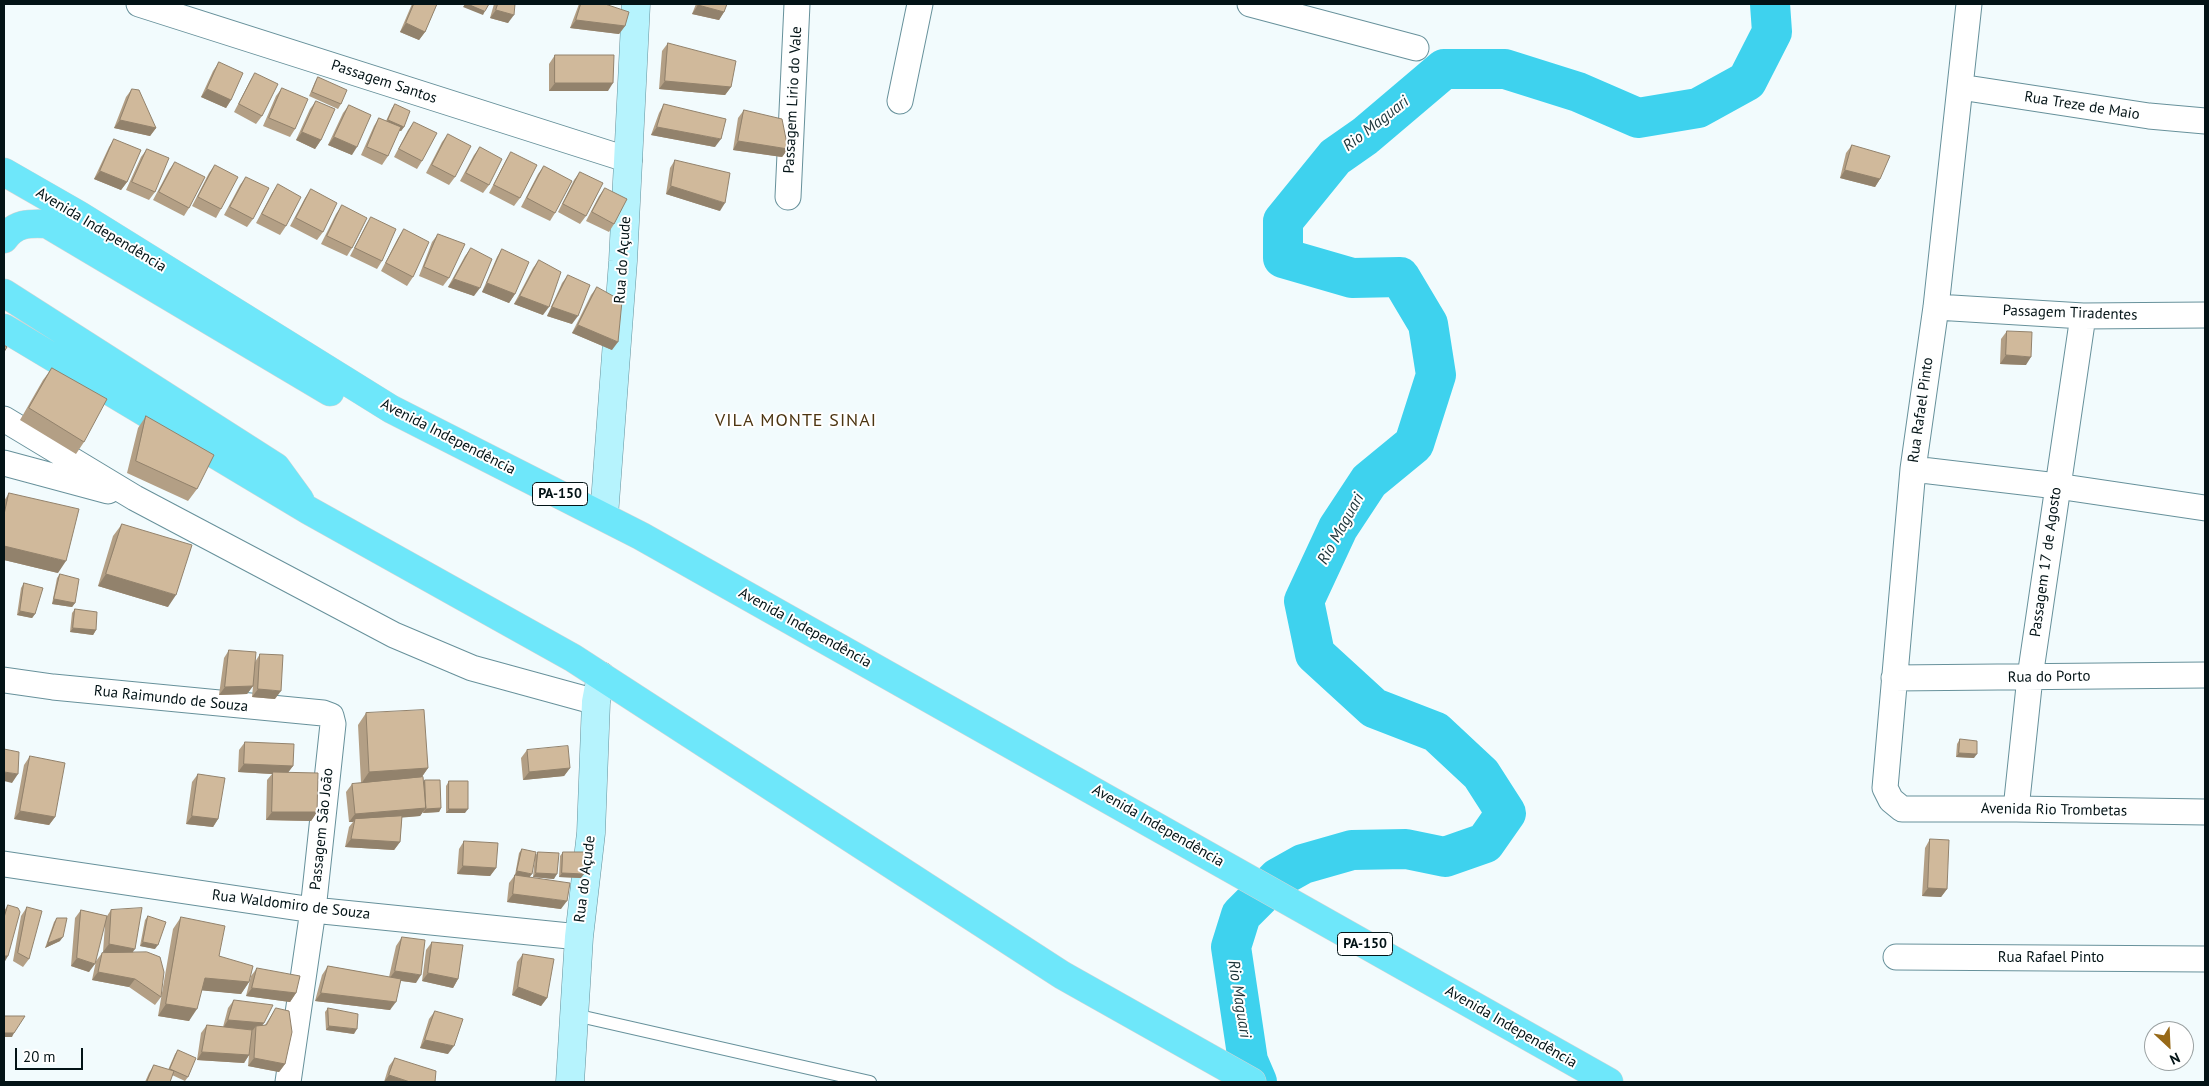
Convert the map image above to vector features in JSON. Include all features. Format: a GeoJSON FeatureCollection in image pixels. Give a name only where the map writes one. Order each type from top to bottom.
{"type":"FeatureCollection","features":[{"type":"Feature","properties":{"kind":"main road","name":"Avenida Independência"},"geometry":{"type":"LineString","coordinates":[[4,172],[79,215],[391,409],[604,516],[1122,806],[1609,1082]]}},
{"type":"Feature","properties":{"kind":"main road"},"geometry":{"type":"LineString","coordinates":[[4,239],[10,231],[26,223],[47,224],[336,396],[391,409]]}},
{"type":"Feature","properties":{"kind":"main road"},"geometry":{"type":"LineString","coordinates":[[4,293],[276,467],[308,510]]}},
{"type":"Feature","properties":{"kind":"main road"},"geometry":{"type":"LineString","coordinates":[[4,328],[308,510],[573,658],[599,689],[1062,975],[1252,1082]]}},
{"type":"Feature","properties":{"kind":"street","name":"Passagem Santos"},"geometry":{"type":"LineString","coordinates":[[139,4],[629,160]]}},
{"type":"Feature","properties":{"kind":"street","name":"Rua do Açude"},"geometry":{"type":"LineString","coordinates":[[604,516],[624,261],[636,4]]}},
{"type":"Feature","properties":{"kind":"street","name":"Passagem Lirio do Vale"},"geometry":{"type":"LineString","coordinates":[[788,197],[797,4]]}},
{"type":"Feature","properties":{"kind":"street"},"geometry":{"type":"LineString","coordinates":[[900,101],[920,4]]}},
{"type":"Feature","properties":{"kind":"street"},"geometry":{"type":"LineString","coordinates":[[1250,4],[1416,48]]}},
{"type":"Feature","properties":{"kind":"street","name":"Rua Rafael Pinto"},"geometry":{"type":"LineString","coordinates":[[1902,809],[1891,800],[1885,788],[1894,678],[1913,469],[1936,306],[1969,4]]}},
{"type":"Feature","properties":{"kind":"street","name":"Rua Treze de Maio"},"geometry":{"type":"LineString","coordinates":[[1960,87],[2149,116],[2205,121]]}},
{"type":"Feature","properties":{"kind":"street","name":"Passagem Tiradentes"},"geometry":{"type":"LineString","coordinates":[[1936,306],[2083,316],[2205,315]]}},
{"type":"Feature","properties":{"kind":"street","name":"Passagem 17 de Agosto"},"geometry":{"type":"LineString","coordinates":[[2016,808],[2030,677],[2083,316]]}},
{"type":"Feature","properties":{"kind":"street"},"geometry":{"type":"LineString","coordinates":[[4,418],[136,498],[394,635],[472,668],[599,689]]}},
{"type":"Feature","properties":{"kind":"street"},"geometry":{"type":"LineString","coordinates":[[4,463],[136,498]]}},
{"type":"Feature","properties":{"kind":"street"},"geometry":{"type":"LineString","coordinates":[[1913,469],[2057,486],[2205,508]]}},
{"type":"Feature","properties":{"kind":"street","name":"Rua do Porto"},"geometry":{"type":"LineString","coordinates":[[1894,678],[2205,675]]}},
{"type":"Feature","properties":{"kind":"street","name":"Rua Raimundo de Souza"},"geometry":{"type":"LineString","coordinates":[[4,680],[53,687],[323,713],[331,716],[333,724]]}},
{"type":"Feature","properties":{"kind":"street","name":"Rua do Açude"},"geometry":{"type":"LineString","coordinates":[[570,1082],[579,937],[591,833],[599,689]]}},
{"type":"Feature","properties":{"kind":"street","name":"Passagem São João"},"geometry":{"type":"LineString","coordinates":[[288,1082],[313,910],[333,724]]}},
{"type":"Feature","properties":{"kind":"street","name":"Avenida Rio Trombetas"},"geometry":{"type":"LineString","coordinates":[[1902,809],[2016,808],[2205,812]]}},
{"type":"Feature","properties":{"kind":"street","name":"Rua Waldomiro de Souza"},"geometry":{"type":"LineString","coordinates":[[4,864],[313,910],[579,937]]}},
{"type":"Feature","properties":{"kind":"street","name":"Rua Rafael Pinto"},"geometry":{"type":"LineString","coordinates":[[1896,957],[2205,959]]}},
{"type":"Feature","properties":{"kind":"lane"},"geometry":{"type":"LineString","coordinates":[[575,1015],[870,1082]]}},
{"type":"Feature","properties":{"kind":"building"},"geometry":{"type":"Polygon","coordinates":[[[414,4],[437,4],[425,32],[406,23],[414,4]]]}},
{"type":"Feature","properties":{"kind":"building"},"geometry":{"type":"Polygon","coordinates":[[[468,4],[489,4],[485,11],[468,4]]]}},
{"type":"Feature","properties":{"kind":"building"},"geometry":{"type":"Polygon","coordinates":[[[498,4],[515,4],[514,15],[496,10],[498,4]]]}},
{"type":"Feature","properties":{"kind":"building"},"geometry":{"type":"Polygon","coordinates":[[[581,4],[605,4],[629,12],[625,26],[576,20],[581,4]]]}},
{"type":"Feature","properties":{"kind":"building"},"geometry":{"type":"Polygon","coordinates":[[[699,4],[727,4],[724,12],[699,4]]]}},
{"type":"Feature","properties":{"kind":"building"},"geometry":{"type":"Polygon","coordinates":[[[668,43],[736,61],[731,87],[665,81],[668,43]]]}},
{"type":"Feature","properties":{"kind":"building"},"geometry":{"type":"Polygon","coordinates":[[[555,55],[614,55],[613,83],[555,83],[555,55]]]}},
{"type":"Feature","properties":{"kind":"building"},"geometry":{"type":"Polygon","coordinates":[[[219,62],[243,73],[231,100],[207,89],[219,62]]]}},
{"type":"Feature","properties":{"kind":"building"},"geometry":{"type":"Polygon","coordinates":[[[255,73],[278,84],[262,116],[239,104],[255,73]]]}},
{"type":"Feature","properties":{"kind":"building"},"geometry":{"type":"Polygon","coordinates":[[[318,77],[347,90],[341,104],[312,92],[318,77]]]}},
{"type":"Feature","properties":{"kind":"building"},"geometry":{"type":"Polygon","coordinates":[[[282,88],[308,99],[295,129],[269,118],[282,88]]]}},
{"type":"Feature","properties":{"kind":"building"},"geometry":{"type":"Polygon","coordinates":[[[132,89],[139,90],[156,128],[120,120],[132,89]]]}},
{"type":"Feature","properties":{"kind":"building"},"geometry":{"type":"Polygon","coordinates":[[[316,101],[335,109],[321,140],[302,132],[316,101]]]}},
{"type":"Feature","properties":{"kind":"building"},"geometry":{"type":"Polygon","coordinates":[[[395,104],[410,111],[404,127],[388,120],[395,104]]]}},
{"type":"Feature","properties":{"kind":"building"},"geometry":{"type":"Polygon","coordinates":[[[664,104],[726,119],[721,139],[657,127],[664,104]]]}},
{"type":"Feature","properties":{"kind":"building"},"geometry":{"type":"Polygon","coordinates":[[[349,105],[371,115],[357,147],[334,137],[349,105]]]}},
{"type":"Feature","properties":{"kind":"building"},"geometry":{"type":"Polygon","coordinates":[[[744,110],[782,119],[788,149],[738,141],[744,110]]]}},
{"type":"Feature","properties":{"kind":"building"},"geometry":{"type":"Polygon","coordinates":[[[379,118],[401,127],[388,156],[367,147],[379,118]]]}},
{"type":"Feature","properties":{"kind":"building"},"geometry":{"type":"Polygon","coordinates":[[[414,122],[437,133],[422,161],[399,149],[414,122]]]}},
{"type":"Feature","properties":{"kind":"building"},"geometry":{"type":"Polygon","coordinates":[[[448,134],[471,146],[455,177],[432,165],[448,134]]]}},
{"type":"Feature","properties":{"kind":"building"},"geometry":{"type":"Polygon","coordinates":[[[114,139],[141,150],[127,182],[100,171],[114,139]]]}},
{"type":"Feature","properties":{"kind":"building"},"geometry":{"type":"Polygon","coordinates":[[[1852,145],[1890,156],[1880,179],[1845,170],[1852,145]]]}},
{"type":"Feature","properties":{"kind":"building"},"geometry":{"type":"Polygon","coordinates":[[[480,147],[502,159],[489,185],[466,173],[480,147]]]}},
{"type":"Feature","properties":{"kind":"building"},"geometry":{"type":"Polygon","coordinates":[[[147,149],[169,158],[155,192],[132,182],[147,149]]]}},
{"type":"Feature","properties":{"kind":"building"},"geometry":{"type":"Polygon","coordinates":[[[511,152],[537,165],[520,198],[494,185],[511,152]]]}},
{"type":"Feature","properties":{"kind":"building"},"geometry":{"type":"Polygon","coordinates":[[[675,160],[730,173],[725,203],[671,186],[675,160]]]}},
{"type":"Feature","properties":{"kind":"building"},"geometry":{"type":"Polygon","coordinates":[[[175,162],[205,177],[189,208],[159,192],[175,162]]]}},
{"type":"Feature","properties":{"kind":"building"},"geometry":{"type":"Polygon","coordinates":[[[215,165],[238,177],[221,209],[198,197],[215,165]]]}},
{"type":"Feature","properties":{"kind":"building"},"geometry":{"type":"Polygon","coordinates":[[[544,166],[572,181],[555,213],[527,198],[544,166]]]}},
{"type":"Feature","properties":{"kind":"building"},"geometry":{"type":"Polygon","coordinates":[[[580,172],[603,183],[586,216],[563,204],[580,172]]]}},
{"type":"Feature","properties":{"kind":"building"},"geometry":{"type":"Polygon","coordinates":[[[246,177],[269,188],[253,219],[230,207],[246,177]]]}},
{"type":"Feature","properties":{"kind":"building"},"geometry":{"type":"Polygon","coordinates":[[[278,184],[301,197],[286,226],[262,214],[278,184]]]}},
{"type":"Feature","properties":{"kind":"building"},"geometry":{"type":"Polygon","coordinates":[[[605,188],[627,199],[614,224],[592,212],[605,188]]]}},
{"type":"Feature","properties":{"kind":"building"},"geometry":{"type":"Polygon","coordinates":[[[311,189],[337,203],[323,232],[296,218],[311,189]]]}},
{"type":"Feature","properties":{"kind":"building"},"geometry":{"type":"Polygon","coordinates":[[[342,205],[367,218],[352,248],[327,236],[342,205]]]}},
{"type":"Feature","properties":{"kind":"building"},"geometry":{"type":"Polygon","coordinates":[[[371,217],[396,229],[382,261],[355,248],[371,217]]]}},
{"type":"Feature","properties":{"kind":"building"},"geometry":{"type":"Polygon","coordinates":[[[404,229],[429,242],[413,277],[386,263],[404,229]]]}},
{"type":"Feature","properties":{"kind":"building"},"geometry":{"type":"Polygon","coordinates":[[[438,234],[465,244],[449,278],[424,267],[438,234]]]}},
{"type":"Feature","properties":{"kind":"building"},"geometry":{"type":"Polygon","coordinates":[[[471,248],[492,259],[480,288],[454,279],[471,248]]]}},
{"type":"Feature","properties":{"kind":"building"},"geometry":{"type":"Polygon","coordinates":[[[502,249],[529,262],[515,294],[487,283],[502,249]]]}},
{"type":"Feature","properties":{"kind":"building"},"geometry":{"type":"Polygon","coordinates":[[[539,260],[561,272],[549,307],[520,296],[539,260]]]}},
{"type":"Feature","properties":{"kind":"building"},"geometry":{"type":"Polygon","coordinates":[[[568,275],[590,285],[578,316],[552,307],[568,275]]]}},
{"type":"Feature","properties":{"kind":"building"},"geometry":{"type":"Polygon","coordinates":[[[597,287],[622,301],[618,342],[578,325],[597,287]]]}},
{"type":"Feature","properties":{"kind":"building"},"geometry":{"type":"Polygon","coordinates":[[[2007,331],[2032,332],[2031,357],[2006,355],[2007,331]]]}},
{"type":"Feature","properties":{"kind":"building"},"geometry":{"type":"Polygon","coordinates":[[[52,368],[107,399],[84,442],[29,408],[52,368]]]}},
{"type":"Feature","properties":{"kind":"building"},"geometry":{"type":"Polygon","coordinates":[[[146,416],[214,455],[197,489],[136,461],[146,416]]]}},
{"type":"Feature","properties":{"kind":"building"},"geometry":{"type":"Polygon","coordinates":[[[9,493],[79,509],[66,561],[4,546],[4,515],[9,493]]]}},
{"type":"Feature","properties":{"kind":"building"},"geometry":{"type":"Polygon","coordinates":[[[122,524],[192,545],[176,595],[106,574],[122,524]]]}},
{"type":"Feature","properties":{"kind":"building"},"geometry":{"type":"Polygon","coordinates":[[[60,574],[79,579],[75,603],[54,599],[60,574]]]}},
{"type":"Feature","properties":{"kind":"building"},"geometry":{"type":"Polygon","coordinates":[[[24,583],[43,588],[35,614],[20,611],[24,583]]]}},
{"type":"Feature","properties":{"kind":"building"},"geometry":{"type":"Polygon","coordinates":[[[75,609],[97,612],[96,630],[73,628],[75,609]]]}},
{"type":"Feature","properties":{"kind":"building"},"geometry":{"type":"Polygon","coordinates":[[[229,650],[256,652],[253,686],[225,687],[229,650]]]}},
{"type":"Feature","properties":{"kind":"building"},"geometry":{"type":"Polygon","coordinates":[[[260,654],[283,655],[281,691],[258,689],[260,654]]]}},
{"type":"Feature","properties":{"kind":"building"},"geometry":{"type":"Polygon","coordinates":[[[424,710],[428,768],[369,772],[366,713],[424,710]]]}},
{"type":"Feature","properties":{"kind":"building"},"geometry":{"type":"Polygon","coordinates":[[[1960,739],[1977,741],[1977,754],[1959,753],[1960,739]]]}},
{"type":"Feature","properties":{"kind":"building"},"geometry":{"type":"Polygon","coordinates":[[[245,742],[294,744],[293,766],[244,764],[245,742]]]}},
{"type":"Feature","properties":{"kind":"building"},"geometry":{"type":"Polygon","coordinates":[[[568,746],[570,768],[529,772],[527,750],[568,746]]]}},
{"type":"Feature","properties":{"kind":"building"},"geometry":{"type":"Polygon","coordinates":[[[4,749],[19,752],[18,774],[4,772],[4,749]]]}},
{"type":"Feature","properties":{"kind":"building"},"geometry":{"type":"Polygon","coordinates":[[[30,756],[65,763],[55,817],[20,811],[30,756]]]}},
{"type":"Feature","properties":{"kind":"building"},"geometry":{"type":"Polygon","coordinates":[[[273,772],[318,773],[317,812],[272,812],[273,772]]]}},
{"type":"Feature","properties":{"kind":"building"},"geometry":{"type":"Polygon","coordinates":[[[198,774],[225,778],[218,819],[192,816],[198,774]]]}},
{"type":"Feature","properties":{"kind":"building"},"geometry":{"type":"Polygon","coordinates":[[[423,777],[426,808],[355,814],[352,784],[423,777]]]}},
{"type":"Feature","properties":{"kind":"building"},"geometry":{"type":"Polygon","coordinates":[[[425,780],[440,780],[441,808],[426,809],[425,780]]]}},
{"type":"Feature","properties":{"kind":"building"},"geometry":{"type":"Polygon","coordinates":[[[449,781],[468,781],[468,809],[449,809],[449,781]]]}},
{"type":"Feature","properties":{"kind":"building"},"geometry":{"type":"Polygon","coordinates":[[[402,816],[400,842],[351,839],[355,819],[402,816]]]}},
{"type":"Feature","properties":{"kind":"building"},"geometry":{"type":"Polygon","coordinates":[[[1930,839],[1949,840],[1947,889],[1928,888],[1930,839]]]}},
{"type":"Feature","properties":{"kind":"building"},"geometry":{"type":"Polygon","coordinates":[[[464,841],[498,843],[496,868],[463,866],[464,841]]]}},
{"type":"Feature","properties":{"kind":"building"},"geometry":{"type":"Polygon","coordinates":[[[522,849],[536,852],[532,874],[517,871],[522,849]]]}},
{"type":"Feature","properties":{"kind":"building"},"geometry":{"type":"Polygon","coordinates":[[[538,852],[559,853],[557,874],[536,873],[538,852]]]}},
{"type":"Feature","properties":{"kind":"building"},"geometry":{"type":"Polygon","coordinates":[[[563,852],[585,852],[584,874],[562,873],[563,852]]]}},
{"type":"Feature","properties":{"kind":"building"},"geometry":{"type":"Polygon","coordinates":[[[515,875],[570,883],[567,901],[513,894],[515,875]]]}},
{"type":"Feature","properties":{"kind":"building"},"geometry":{"type":"Polygon","coordinates":[[[8,905],[18,908],[20,912],[8,956],[4,956],[4,918],[8,905]]]}},
{"type":"Feature","properties":{"kind":"building"},"geometry":{"type":"Polygon","coordinates":[[[27,907],[42,911],[29,959],[18,953],[27,907]]]}},
{"type":"Feature","properties":{"kind":"building"},"geometry":{"type":"Polygon","coordinates":[[[142,908],[135,949],[109,944],[111,910],[142,908]]]}},
{"type":"Feature","properties":{"kind":"building"},"geometry":{"type":"Polygon","coordinates":[[[81,910],[107,916],[95,964],[77,958],[81,910]]]}},
{"type":"Feature","properties":{"kind":"building"},"geometry":{"type":"Polygon","coordinates":[[[148,916],[166,922],[158,945],[143,942],[148,916]]]}},
{"type":"Feature","properties":{"kind":"building"},"geometry":{"type":"Polygon","coordinates":[[[181,917],[225,926],[219,956],[253,966],[249,982],[205,978],[197,1009],[166,1004],[181,917]]]}},
{"type":"Feature","properties":{"kind":"building"},"geometry":{"type":"Polygon","coordinates":[[[57,918],[67,918],[63,937],[48,943],[57,918]]]}},
{"type":"Feature","properties":{"kind":"building"},"geometry":{"type":"Polygon","coordinates":[[[402,937],[425,940],[421,975],[395,971],[402,937]]]}},
{"type":"Feature","properties":{"kind":"building"},"geometry":{"type":"Polygon","coordinates":[[[432,942],[463,945],[458,979],[428,973],[432,942]]]}},
{"type":"Feature","properties":{"kind":"building"},"geometry":{"type":"Polygon","coordinates":[[[147,952],[160,957],[164,972],[161,997],[135,979],[98,972],[102,953],[147,952]]]}},
{"type":"Feature","properties":{"kind":"building"},"geometry":{"type":"Polygon","coordinates":[[[523,954],[554,959],[547,998],[518,987],[523,954]]]}},
{"type":"Feature","properties":{"kind":"building"},"geometry":{"type":"Polygon","coordinates":[[[328,966],[401,979],[396,1002],[321,993],[328,966]]]}},
{"type":"Feature","properties":{"kind":"building"},"geometry":{"type":"Polygon","coordinates":[[[257,968],[300,976],[296,993],[252,988],[257,968]]]}},
{"type":"Feature","properties":{"kind":"building"},"geometry":{"type":"Polygon","coordinates":[[[234,1000],[273,1005],[264,1023],[228,1020],[234,1000]]]}},
{"type":"Feature","properties":{"kind":"building"},"geometry":{"type":"Polygon","coordinates":[[[276,1008],[289,1011],[292,1032],[285,1064],[254,1058],[256,1026],[266,1025],[276,1008]]]}},
{"type":"Feature","properties":{"kind":"building"},"geometry":{"type":"Polygon","coordinates":[[[328,1008],[358,1014],[357,1029],[329,1026],[328,1008]]]}},
{"type":"Feature","properties":{"kind":"building"},"geometry":{"type":"Polygon","coordinates":[[[435,1011],[463,1019],[454,1046],[425,1040],[435,1011]]]}},
{"type":"Feature","properties":{"kind":"building"},"geometry":{"type":"Polygon","coordinates":[[[4,1016],[25,1016],[14,1033],[4,1033],[4,1016]]]}},
{"type":"Feature","properties":{"kind":"building"},"geometry":{"type":"Polygon","coordinates":[[[207,1025],[252,1030],[249,1055],[202,1052],[207,1025]]]}},
{"type":"Feature","properties":{"kind":"building"},"geometry":{"type":"Polygon","coordinates":[[[178,1050],[196,1058],[188,1077],[170,1069],[178,1050]]]}},
{"type":"Feature","properties":{"kind":"building"},"geometry":{"type":"Polygon","coordinates":[[[395,1058],[436,1071],[435,1082],[410,1082],[389,1075],[395,1058]]]}},
{"type":"Feature","properties":{"kind":"building"},"geometry":{"type":"Polygon","coordinates":[[[154,1065],[174,1071],[170,1082],[147,1082],[154,1065]]]}},
{"type":"Feature","properties":{"kind":"waterway","name":"Rio Maguari"},"geometry":{"type":"LineString","coordinates":[[1257,1082],[1248,1061],[1231,947],[1241,915],[1278,878],[1303,864],[1352,850],[1406,849],[1445,857],[1485,843],[1506,813],[1481,774],[1436,732],[1374,708],[1315,654],[1304,601],[1338,528],[1369,481],[1414,444],[1436,375],[1428,324],[1400,277],[1352,278],[1283,258],[1283,221],[1335,157],[1365,136],[1444,69],[1505,69],[1578,92],[1638,118],[1698,108],[1747,81],[1772,32],[1770,4]]}},
{"type":"Feature","properties":{"kind":"district","name":"VILA MONTE SINAI"},"geometry":{"type":"Point","coordinates":[796,421]}}]}
